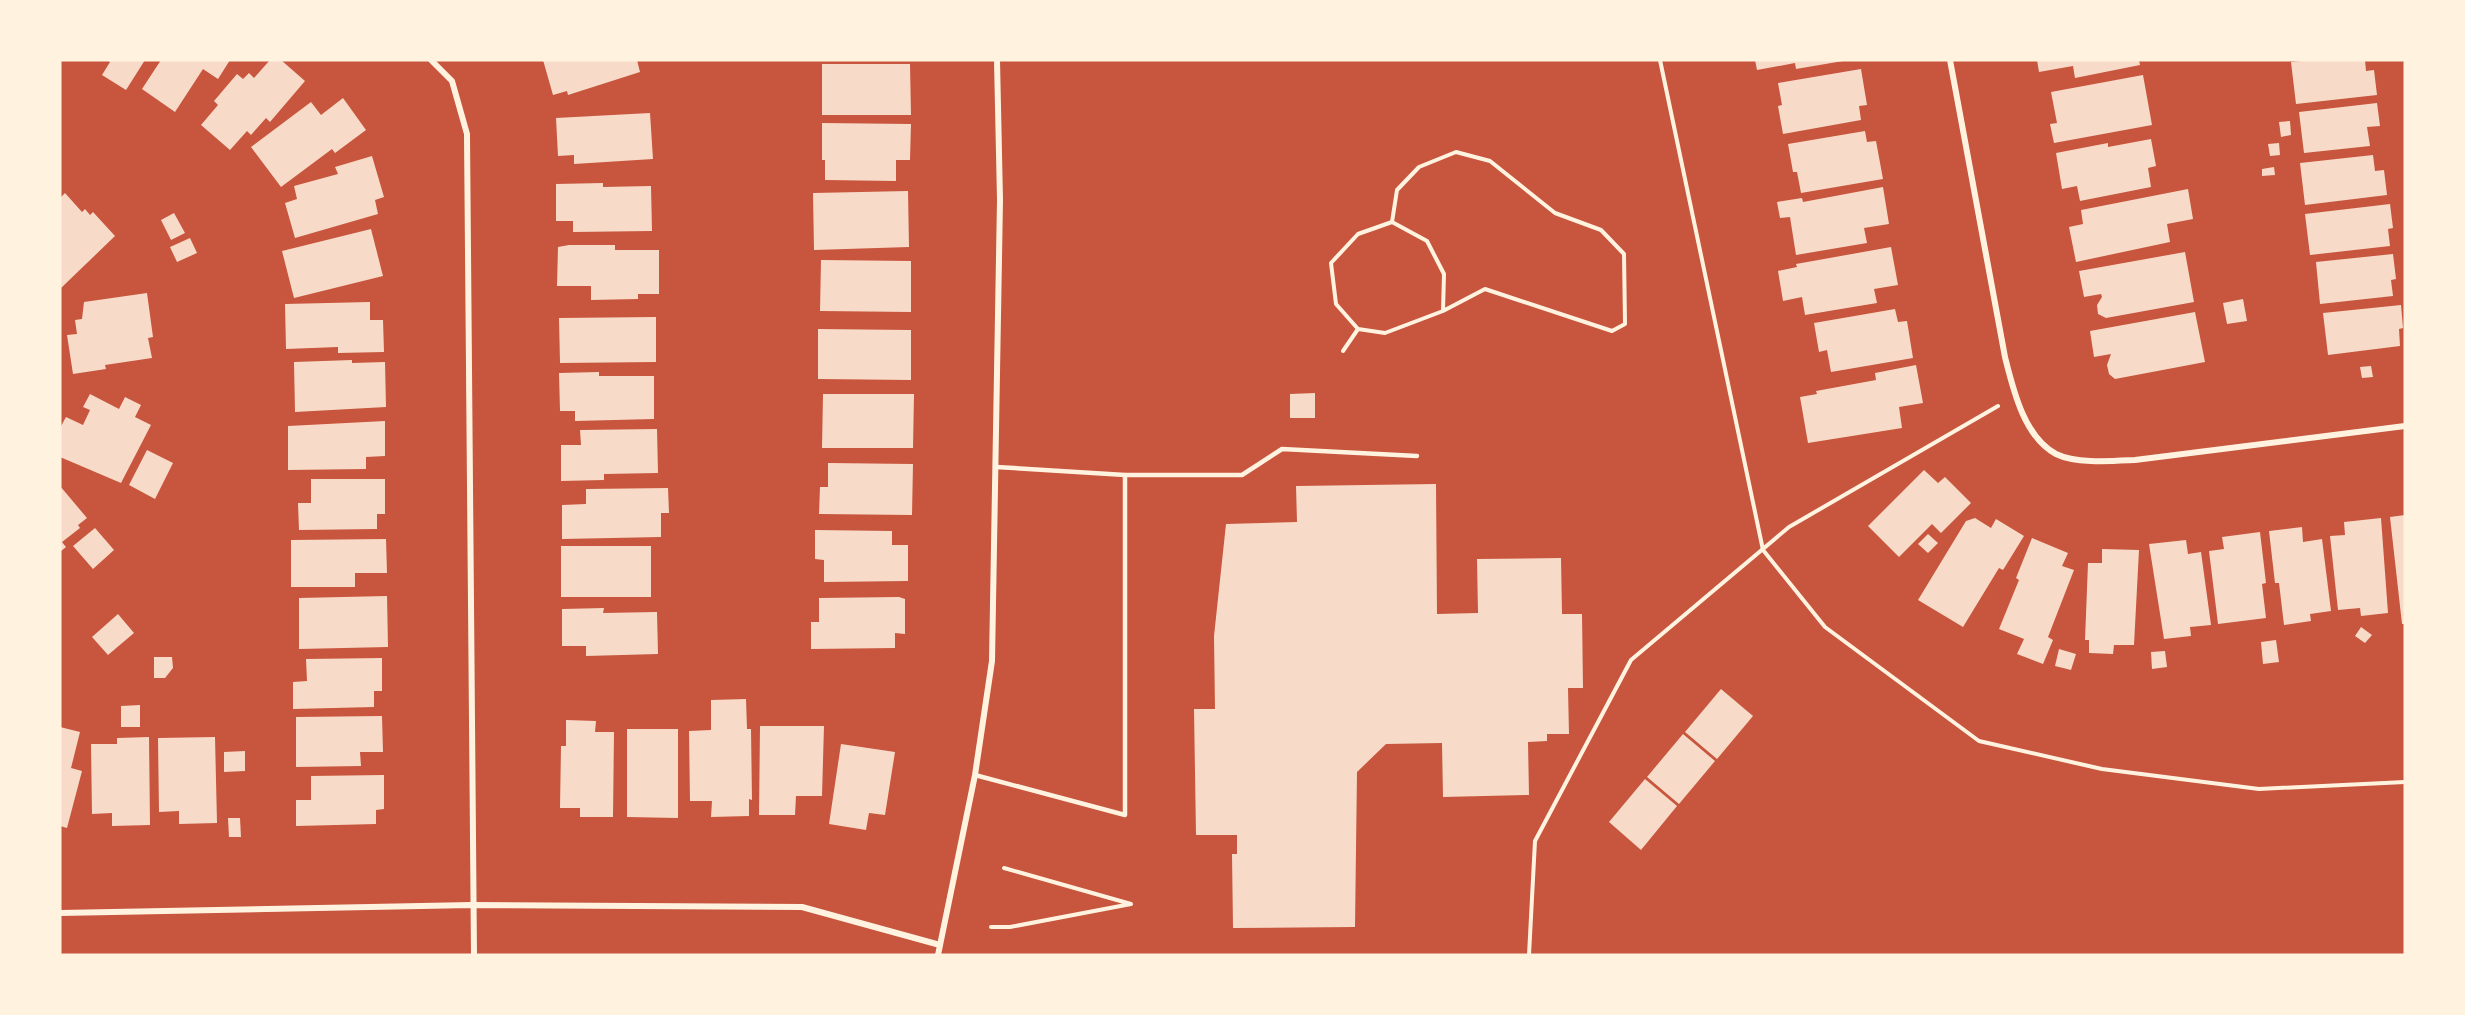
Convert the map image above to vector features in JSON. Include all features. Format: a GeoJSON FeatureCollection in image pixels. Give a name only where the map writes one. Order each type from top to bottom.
{"type":"FeatureCollection","features":[{"type":"Feature","properties":{"kind":"street"},"geometry":{"type":"LineString","coordinates":[[432,60],[452,81],[466,134],[474,955]]}},
{"type":"Feature","properties":{"kind":"street"},"geometry":{"type":"LineString","coordinates":[[938,955],[975,775],[992,661],[1000,200],[997,60]]}},
{"type":"Feature","properties":{"kind":"street"},"geometry":{"type":"LineString","coordinates":[[1950,60],[2005,357],[2015,397],[2032,432],[2056,454],[2095,461],[2135,460],[2405,426]]}},
{"type":"Feature","properties":{"kind":"street"},"geometry":{"type":"LineString","coordinates":[[60,914],[472,905],[802,907],[940,945]]}},
{"type":"Feature","properties":{"kind":"lane"},"geometry":{"type":"LineString","coordinates":[[996,467],[1125,475],[1242,475],[1282,449],[1417,456]]}},
{"type":"Feature","properties":{"kind":"lane"},"geometry":{"type":"LineString","coordinates":[[975,775],[1125,815],[1125,475]]}},
{"type":"Feature","properties":{"kind":"path"},"geometry":{"type":"LineString","coordinates":[[1660,60],[1763,550],[1825,627],[1979,741],[2102,769],[2259,789],[2405,782]]}},
{"type":"Feature","properties":{"kind":"path"},"geometry":{"type":"LineString","coordinates":[[1392,222],[1397,190],[1419,167],[1456,152],[1490,161],[1555,213],[1601,230],[1624,254],[1625,324],[1612,331],[1485,289],[1443,311],[1385,333],[1358,329],[1336,304],[1331,263],[1358,234],[1392,222],[1427,241],[1444,274],[1443,311]]}},
{"type":"Feature","properties":{"kind":"path"},"geometry":{"type":"LineString","coordinates":[[1343,351],[1358,329]]}},
{"type":"Feature","properties":{"kind":"path"},"geometry":{"type":"LineString","coordinates":[[1529,955],[1535,841],[1631,660],[1789,527],[2015,397]]}},
{"type":"Feature","properties":{"kind":"path"},"geometry":{"type":"LineString","coordinates":[[991,927],[1010,927],[1131,904],[1004,868]]}},
{"type":"Feature","properties":{"kind":"building"},"geometry":{"type":"Polygon","coordinates":[[[107,60],[145,60],[126,90],[102,75],[110,62],[107,60]]]}},
{"type":"Feature","properties":{"kind":"building"},"geometry":{"type":"Polygon","coordinates":[[[161,60],[230,60],[218,79],[203,69],[175,112],[142,89],[161,60]]]}},
{"type":"Feature","properties":{"kind":"building"},"geometry":{"type":"Polygon","coordinates":[[[270,60],[281,60],[305,81],[270,122],[266,118],[251,135],[247,131],[230,150],[201,125],[218,105],[214,101],[237,74],[243,79],[249,73],[254,78],[270,60]]]}},
{"type":"Feature","properties":{"kind":"building"},"geometry":{"type":"Polygon","coordinates":[[[543,60],[637,60],[640,72],[568,95],[567,91],[553,95],[543,60]]]}},
{"type":"Feature","properties":{"kind":"building"},"geometry":{"type":"Polygon","coordinates":[[[1755,60],[1843,61],[1796,69],[1795,63],[1757,70],[1755,60]]]}},
{"type":"Feature","properties":{"kind":"building"},"geometry":{"type":"Polygon","coordinates":[[[2037,60],[2139,60],[2140,65],[2075,78],[2073,66],[2039,72],[2037,60]]]}},
{"type":"Feature","properties":{"kind":"building"},"geometry":{"type":"Polygon","coordinates":[[[2365,60],[2366,71],[2374,70],[2377,95],[2296,104],[2291,62],[2365,60]]]}},
{"type":"Feature","properties":{"kind":"building"},"geometry":{"type":"Polygon","coordinates":[[[822,64],[910,64],[911,115],[822,115],[822,64]]]}},
{"type":"Feature","properties":{"kind":"building"},"geometry":{"type":"Polygon","coordinates":[[[1861,69],[1867,105],[1859,106],[1861,120],[1783,134],[1778,106],[1782,105],[1778,83],[1861,69]]]}},
{"type":"Feature","properties":{"kind":"building"},"geometry":{"type":"Polygon","coordinates":[[[2143,75],[2152,125],[2054,143],[2050,124],[2057,123],[2051,92],[2143,75]]]}},
{"type":"Feature","properties":{"kind":"building"},"geometry":{"type":"Polygon","coordinates":[[[343,98],[366,130],[335,153],[332,149],[281,187],[251,147],[311,102],[321,115],[343,98]]]}},
{"type":"Feature","properties":{"kind":"building"},"geometry":{"type":"Polygon","coordinates":[[[2377,103],[2380,126],[2367,127],[2370,146],[2304,153],[2299,112],[2377,103]]]}},
{"type":"Feature","properties":{"kind":"building"},"geometry":{"type":"Polygon","coordinates":[[[650,113],[653,159],[574,164],[574,155],[558,156],[556,118],[650,113]]]}},
{"type":"Feature","properties":{"kind":"building"},"geometry":{"type":"Polygon","coordinates":[[[2290,121],[2291,135],[2281,137],[2279,122],[2290,121]]]}},
{"type":"Feature","properties":{"kind":"building"},"geometry":{"type":"Polygon","coordinates":[[[822,123],[911,124],[910,160],[896,160],[896,181],[825,180],[825,160],[822,160],[822,123]]]}},
{"type":"Feature","properties":{"kind":"building"},"geometry":{"type":"Polygon","coordinates":[[[1865,131],[1867,142],[1876,141],[1883,179],[1801,193],[1797,172],[1793,172],[1788,144],[1865,131]]]}},
{"type":"Feature","properties":{"kind":"building"},"geometry":{"type":"Polygon","coordinates":[[[2151,139],[2156,166],[2148,168],[2151,187],[2080,201],[2077,186],[2062,189],[2056,153],[2108,143],[2108,147],[2151,139]]]}},
{"type":"Feature","properties":{"kind":"building"},"geometry":{"type":"Polygon","coordinates":[[[2279,143],[2280,155],[2270,156],[2268,144],[2279,143]]]}},
{"type":"Feature","properties":{"kind":"building"},"geometry":{"type":"Polygon","coordinates":[[[2373,155],[2375,171],[2384,170],[2387,195],[2305,205],[2300,163],[2373,155]]]}},
{"type":"Feature","properties":{"kind":"building"},"geometry":{"type":"Polygon","coordinates":[[[372,156],[384,197],[375,200],[378,214],[295,238],[285,203],[297,199],[294,186],[338,174],[335,167],[372,156]]]}},
{"type":"Feature","properties":{"kind":"building"},"geometry":{"type":"Polygon","coordinates":[[[2274,167],[2275,175],[2262,176],[2262,169],[2274,167]]]}},
{"type":"Feature","properties":{"kind":"building"},"geometry":{"type":"Polygon","coordinates":[[[603,183],[603,187],[651,186],[652,231],[573,232],[573,221],[556,221],[556,184],[603,183]]]}},
{"type":"Feature","properties":{"kind":"building"},"geometry":{"type":"Polygon","coordinates":[[[1883,187],[1889,224],[1864,228],[1867,243],[1796,255],[1790,217],[1780,218],[1777,202],[1802,198],[1803,202],[1883,187]]]}},
{"type":"Feature","properties":{"kind":"building"},"geometry":{"type":"Polygon","coordinates":[[[2188,189],[2193,219],[2167,224],[2170,242],[2076,262],[2069,227],[2083,224],[2081,210],[2188,189]]]}},
{"type":"Feature","properties":{"kind":"building"},"geometry":{"type":"Polygon","coordinates":[[[908,191],[909,247],[814,250],[813,193],[908,191]]]}},
{"type":"Feature","properties":{"kind":"building"},"geometry":{"type":"Polygon","coordinates":[[[65,193],[82,212],[85,209],[90,215],[93,212],[115,236],[60,289],[60,198],[65,193]]]}},
{"type":"Feature","properties":{"kind":"building"},"geometry":{"type":"Polygon","coordinates":[[[2390,204],[2393,228],[2388,229],[2390,246],[2310,255],[2305,214],[2390,204]]]}},
{"type":"Feature","properties":{"kind":"building"},"geometry":{"type":"Polygon","coordinates":[[[174,213],[185,233],[171,240],[161,220],[174,213]]]}},
{"type":"Feature","properties":{"kind":"building"},"geometry":{"type":"Polygon","coordinates":[[[371,229],[383,276],[294,298],[282,251],[371,229]]]}},
{"type":"Feature","properties":{"kind":"building"},"geometry":{"type":"Polygon","coordinates":[[[190,238],[197,253],[177,262],[170,247],[190,238]]]}},
{"type":"Feature","properties":{"kind":"building"},"geometry":{"type":"Polygon","coordinates":[[[615,245],[615,250],[659,250],[659,294],[638,294],[638,299],[591,300],[591,286],[557,286],[558,247],[615,245]]]}},
{"type":"Feature","properties":{"kind":"building"},"geometry":{"type":"Polygon","coordinates":[[[1891,247],[1898,285],[1874,289],[1877,303],[1805,315],[1802,297],[1783,301],[1778,271],[1797,267],[1796,264],[1891,247]]]}},
{"type":"Feature","properties":{"kind":"building"},"geometry":{"type":"Polygon","coordinates":[[[2185,252],[2194,302],[2106,318],[2098,314],[2097,305],[2102,297],[2101,294],[2084,297],[2079,271],[2185,252]]]}},
{"type":"Feature","properties":{"kind":"building"},"geometry":{"type":"Polygon","coordinates":[[[2393,254],[2396,279],[2391,280],[2393,296],[2320,304],[2316,262],[2393,254]]]}},
{"type":"Feature","properties":{"kind":"building"},"geometry":{"type":"Polygon","coordinates":[[[821,260],[911,261],[911,312],[820,311],[821,260]]]}},
{"type":"Feature","properties":{"kind":"building"},"geometry":{"type":"Polygon","coordinates":[[[147,293],[153,337],[148,338],[152,358],[105,365],[106,369],[73,374],[67,335],[77,334],[75,320],[82,319],[84,302],[147,293]]]}},
{"type":"Feature","properties":{"kind":"building"},"geometry":{"type":"Polygon","coordinates":[[[2243,299],[2247,321],[2227,324],[2223,303],[2243,299]]]}},
{"type":"Feature","properties":{"kind":"building"},"geometry":{"type":"Polygon","coordinates":[[[370,302],[370,320],[383,320],[384,352],[338,353],[338,347],[286,349],[285,304],[370,302]]]}},
{"type":"Feature","properties":{"kind":"building"},"geometry":{"type":"Polygon","coordinates":[[[2401,305],[2403,328],[2399,329],[2400,346],[2328,355],[2323,313],[2401,305]]]}},
{"type":"Feature","properties":{"kind":"building"},"geometry":{"type":"Polygon","coordinates":[[[1895,309],[1898,322],[1907,321],[1913,358],[1831,372],[1827,350],[1819,352],[1814,323],[1895,309]]]}},
{"type":"Feature","properties":{"kind":"building"},"geometry":{"type":"Polygon","coordinates":[[[2195,312],[2205,362],[2115,379],[2109,374],[2107,365],[2111,354],[2094,357],[2090,331],[2195,312]]]}},
{"type":"Feature","properties":{"kind":"building"},"geometry":{"type":"Polygon","coordinates":[[[656,317],[656,362],[560,363],[559,318],[656,317]]]}},
{"type":"Feature","properties":{"kind":"building"},"geometry":{"type":"Polygon","coordinates":[[[818,329],[911,330],[911,380],[818,379],[818,329]]]}},
{"type":"Feature","properties":{"kind":"building"},"geometry":{"type":"Polygon","coordinates":[[[352,360],[352,363],[385,362],[386,407],[295,412],[294,362],[352,360]]]}},
{"type":"Feature","properties":{"kind":"building"},"geometry":{"type":"Polygon","coordinates":[[[1916,365],[1923,403],[1899,407],[1902,428],[1808,443],[1800,397],[1817,394],[1816,391],[1876,380],[1875,373],[1916,365]]]}},
{"type":"Feature","properties":{"kind":"building"},"geometry":{"type":"Polygon","coordinates":[[[2371,366],[2373,377],[2362,378],[2360,367],[2371,366]]]}},
{"type":"Feature","properties":{"kind":"building"},"geometry":{"type":"Polygon","coordinates":[[[599,372],[599,376],[654,376],[654,419],[575,421],[575,411],[560,411],[559,373],[599,372]]]}},
{"type":"Feature","properties":{"kind":"building"},"geometry":{"type":"Polygon","coordinates":[[[1315,393],[1315,418],[1290,418],[1290,394],[1315,393]]]}},
{"type":"Feature","properties":{"kind":"building"},"geometry":{"type":"Polygon","coordinates":[[[90,394],[119,409],[125,397],[141,405],[135,417],[151,425],[121,483],[60,457],[60,428],[66,417],[83,425],[90,410],[83,407],[90,394]]]}},
{"type":"Feature","properties":{"kind":"building"},"geometry":{"type":"Polygon","coordinates":[[[823,394],[914,394],[913,448],[822,448],[823,394]]]}},
{"type":"Feature","properties":{"kind":"building"},"geometry":{"type":"Polygon","coordinates":[[[385,421],[385,456],[366,457],[366,469],[288,470],[288,426],[385,421]]]}},
{"type":"Feature","properties":{"kind":"building"},"geometry":{"type":"Polygon","coordinates":[[[657,429],[658,473],[604,474],[604,480],[561,481],[561,445],[581,445],[580,430],[657,429]]]}},
{"type":"Feature","properties":{"kind":"building"},"geometry":{"type":"Polygon","coordinates":[[[147,450],[173,463],[155,499],[129,485],[147,450]]]}},
{"type":"Feature","properties":{"kind":"building"},"geometry":{"type":"Polygon","coordinates":[[[828,463],[913,464],[912,515],[819,514],[820,487],[828,487],[828,463]]]}},
{"type":"Feature","properties":{"kind":"building"},"geometry":{"type":"Polygon","coordinates":[[[1924,470],[1938,483],[1945,477],[1971,503],[1941,533],[1932,524],[1899,557],[1868,526],[1924,470]]]}},
{"type":"Feature","properties":{"kind":"building"},"geometry":{"type":"Polygon","coordinates":[[[311,479],[385,479],[385,514],[377,514],[377,529],[299,530],[298,503],[311,503],[311,479]]]}},
{"type":"Feature","properties":{"kind":"building"},"geometry":{"type":"Polygon","coordinates":[[[1436,484],[1437,614],[1478,613],[1477,559],[1561,558],[1562,614],[1582,614],[1583,688],[1568,688],[1569,734],[1547,734],[1547,741],[1528,742],[1529,795],[1443,797],[1442,743],[1386,744],[1357,772],[1355,927],[1233,928],[1232,854],[1237,854],[1237,835],[1196,835],[1194,709],[1215,709],[1214,636],[1226,524],[1297,522],[1296,486],[1436,484]]]}},
{"type":"Feature","properties":{"kind":"building"},"geometry":{"type":"Polygon","coordinates":[[[60,486],[87,518],[78,525],[80,528],[62,542],[66,547],[60,552],[60,486]]]}},
{"type":"Feature","properties":{"kind":"building"},"geometry":{"type":"Polygon","coordinates":[[[668,488],[669,513],[661,513],[661,537],[562,539],[562,505],[586,504],[586,489],[668,488]]]}},
{"type":"Feature","properties":{"kind":"building"},"geometry":{"type":"Polygon","coordinates":[[[2405,515],[2405,624],[2402,624],[2390,517],[2405,515]]]}},
{"type":"Feature","properties":{"kind":"building"},"geometry":{"type":"Polygon","coordinates":[[[1975,518],[1991,528],[1996,519],[2024,536],[2003,570],[1999,568],[1963,627],[1918,600],[1966,521],[1975,518]]]}},
{"type":"Feature","properties":{"kind":"building"},"geometry":{"type":"Polygon","coordinates":[[[2381,518],[2388,613],[2361,616],[2360,608],[2338,610],[2330,536],[2345,535],[2344,522],[2381,518]]]}},
{"type":"Feature","properties":{"kind":"building"},"geometry":{"type":"Polygon","coordinates":[[[2302,527],[2303,542],[2322,539],[2331,611],[2310,614],[2311,621],[2284,625],[2279,583],[2275,583],[2269,531],[2302,527]]]}},
{"type":"Feature","properties":{"kind":"building"},"geometry":{"type":"Polygon","coordinates":[[[95,528],[114,550],[93,569],[73,546],[95,528]]]}},
{"type":"Feature","properties":{"kind":"building"},"geometry":{"type":"Polygon","coordinates":[[[815,530],[892,531],[892,545],[908,545],[908,581],[824,582],[824,560],[815,559],[815,530]]]}},
{"type":"Feature","properties":{"kind":"building"},"geometry":{"type":"Polygon","coordinates":[[[2260,532],[2266,583],[2262,584],[2266,618],[2218,624],[2209,551],[2224,549],[2222,537],[2260,532]]]}},
{"type":"Feature","properties":{"kind":"building"},"geometry":{"type":"Polygon","coordinates":[[[1928,534],[1938,543],[1928,553],[1918,544],[1928,534]]]}},
{"type":"Feature","properties":{"kind":"building"},"geometry":{"type":"Polygon","coordinates":[[[2032,538],[2068,553],[2062,566],[2074,570],[2048,637],[2053,640],[2043,664],[2017,654],[2024,639],[1999,629],[2019,580],[2016,578],[2032,538]]]}},
{"type":"Feature","properties":{"kind":"building"},"geometry":{"type":"Polygon","coordinates":[[[386,539],[387,573],[355,573],[355,587],[291,587],[291,540],[386,539]]]}},
{"type":"Feature","properties":{"kind":"building"},"geometry":{"type":"Polygon","coordinates":[[[2186,540],[2188,554],[2201,552],[2211,625],[2190,627],[2191,636],[2164,639],[2149,544],[2186,540]]]}},
{"type":"Feature","properties":{"kind":"building"},"geometry":{"type":"Polygon","coordinates":[[[561,546],[651,546],[651,597],[561,597],[561,546]]]}},
{"type":"Feature","properties":{"kind":"building"},"geometry":{"type":"Polygon","coordinates":[[[2102,549],[2139,550],[2134,645],[2114,645],[2113,654],[2089,653],[2089,640],[2085,640],[2088,563],[2102,563],[2102,549]]]}},
{"type":"Feature","properties":{"kind":"building"},"geometry":{"type":"Polygon","coordinates":[[[387,596],[388,647],[299,649],[299,598],[387,596]]]}},
{"type":"Feature","properties":{"kind":"building"},"geometry":{"type":"Polygon","coordinates":[[[899,597],[905,599],[905,634],[895,633],[895,648],[811,649],[811,622],[819,622],[819,598],[899,597]]]}},
{"type":"Feature","properties":{"kind":"building"},"geometry":{"type":"Polygon","coordinates":[[[604,608],[603,613],[657,612],[658,654],[586,656],[586,646],[562,646],[562,609],[604,608]]]}},
{"type":"Feature","properties":{"kind":"building"},"geometry":{"type":"Polygon","coordinates":[[[118,614],[134,633],[108,655],[92,637],[118,614]]]}},
{"type":"Feature","properties":{"kind":"building"},"geometry":{"type":"Polygon","coordinates":[[[2361,627],[2372,635],[2365,643],[2355,636],[2361,627]]]}},
{"type":"Feature","properties":{"kind":"building"},"geometry":{"type":"Polygon","coordinates":[[[2276,640],[2279,662],[2263,664],[2261,642],[2276,640]]]}},
{"type":"Feature","properties":{"kind":"building"},"geometry":{"type":"Polygon","coordinates":[[[2059,649],[2076,654],[2071,670],[2055,666],[2059,649]]]}},
{"type":"Feature","properties":{"kind":"building"},"geometry":{"type":"Polygon","coordinates":[[[2165,651],[2167,667],[2152,669],[2151,652],[2165,651]]]}},
{"type":"Feature","properties":{"kind":"building"},"geometry":{"type":"Polygon","coordinates":[[[154,657],[172,657],[173,668],[165,678],[154,678],[154,657]]]}},
{"type":"Feature","properties":{"kind":"building"},"geometry":{"type":"Polygon","coordinates":[[[382,658],[382,691],[374,691],[374,707],[293,709],[293,682],[307,681],[306,659],[382,658]]]}},
{"type":"Feature","properties":{"kind":"building"},"geometry":{"type":"Polygon","coordinates":[[[1721,689],[1753,716],[1717,759],[1685,732],[1721,689]]]}},
{"type":"Feature","properties":{"kind":"building"},"geometry":{"type":"Polygon","coordinates":[[[746,699],[747,729],[751,729],[752,800],[749,799],[749,816],[711,817],[712,801],[690,801],[689,731],[711,730],[711,700],[746,699]]]}},
{"type":"Feature","properties":{"kind":"building"},"geometry":{"type":"Polygon","coordinates":[[[140,705],[140,727],[121,727],[121,706],[140,705]]]}},
{"type":"Feature","properties":{"kind":"building"},"geometry":{"type":"Polygon","coordinates":[[[382,716],[383,752],[360,752],[361,766],[296,767],[296,717],[382,716]]]}},
{"type":"Feature","properties":{"kind":"building"},"geometry":{"type":"Polygon","coordinates":[[[566,720],[596,721],[595,732],[614,732],[613,817],[580,817],[580,808],[560,808],[561,746],[566,746],[566,720]]]}},
{"type":"Feature","properties":{"kind":"building"},"geometry":{"type":"Polygon","coordinates":[[[760,726],[824,726],[822,796],[796,796],[795,815],[759,815],[760,726]]]}},
{"type":"Feature","properties":{"kind":"building"},"geometry":{"type":"Polygon","coordinates":[[[60,727],[80,732],[71,768],[82,771],[67,828],[60,826],[60,727]]]}},
{"type":"Feature","properties":{"kind":"building"},"geometry":{"type":"Polygon","coordinates":[[[627,729],[678,729],[678,818],[627,817],[627,729]]]}},
{"type":"Feature","properties":{"kind":"building"},"geometry":{"type":"Polygon","coordinates":[[[1683,734],[1715,761],[1679,804],[1647,777],[1683,734]]]}},
{"type":"Feature","properties":{"kind":"building"},"geometry":{"type":"Polygon","coordinates":[[[149,737],[150,825],[112,826],[112,813],[92,814],[91,744],[117,744],[117,738],[149,737]]]}},
{"type":"Feature","properties":{"kind":"building"},"geometry":{"type":"Polygon","coordinates":[[[215,737],[217,823],[179,824],[179,811],[159,812],[158,738],[215,737]]]}},
{"type":"Feature","properties":{"kind":"building"},"geometry":{"type":"Polygon","coordinates":[[[841,744],[895,752],[885,815],[869,813],[866,830],[829,824],[841,744]]]}},
{"type":"Feature","properties":{"kind":"building"},"geometry":{"type":"Polygon","coordinates":[[[245,751],[245,771],[224,772],[224,752],[245,751]]]}},
{"type":"Feature","properties":{"kind":"building"},"geometry":{"type":"Polygon","coordinates":[[[384,775],[384,809],[376,810],[376,824],[296,826],[296,800],[311,800],[311,776],[384,775]]]}},
{"type":"Feature","properties":{"kind":"building"},"geometry":{"type":"Polygon","coordinates":[[[1645,779],[1677,806],[1641,850],[1609,822],[1645,779]]]}},
{"type":"Feature","properties":{"kind":"building"},"geometry":{"type":"Polygon","coordinates":[[[228,818],[240,818],[241,837],[229,837],[228,818]]]}}]}
